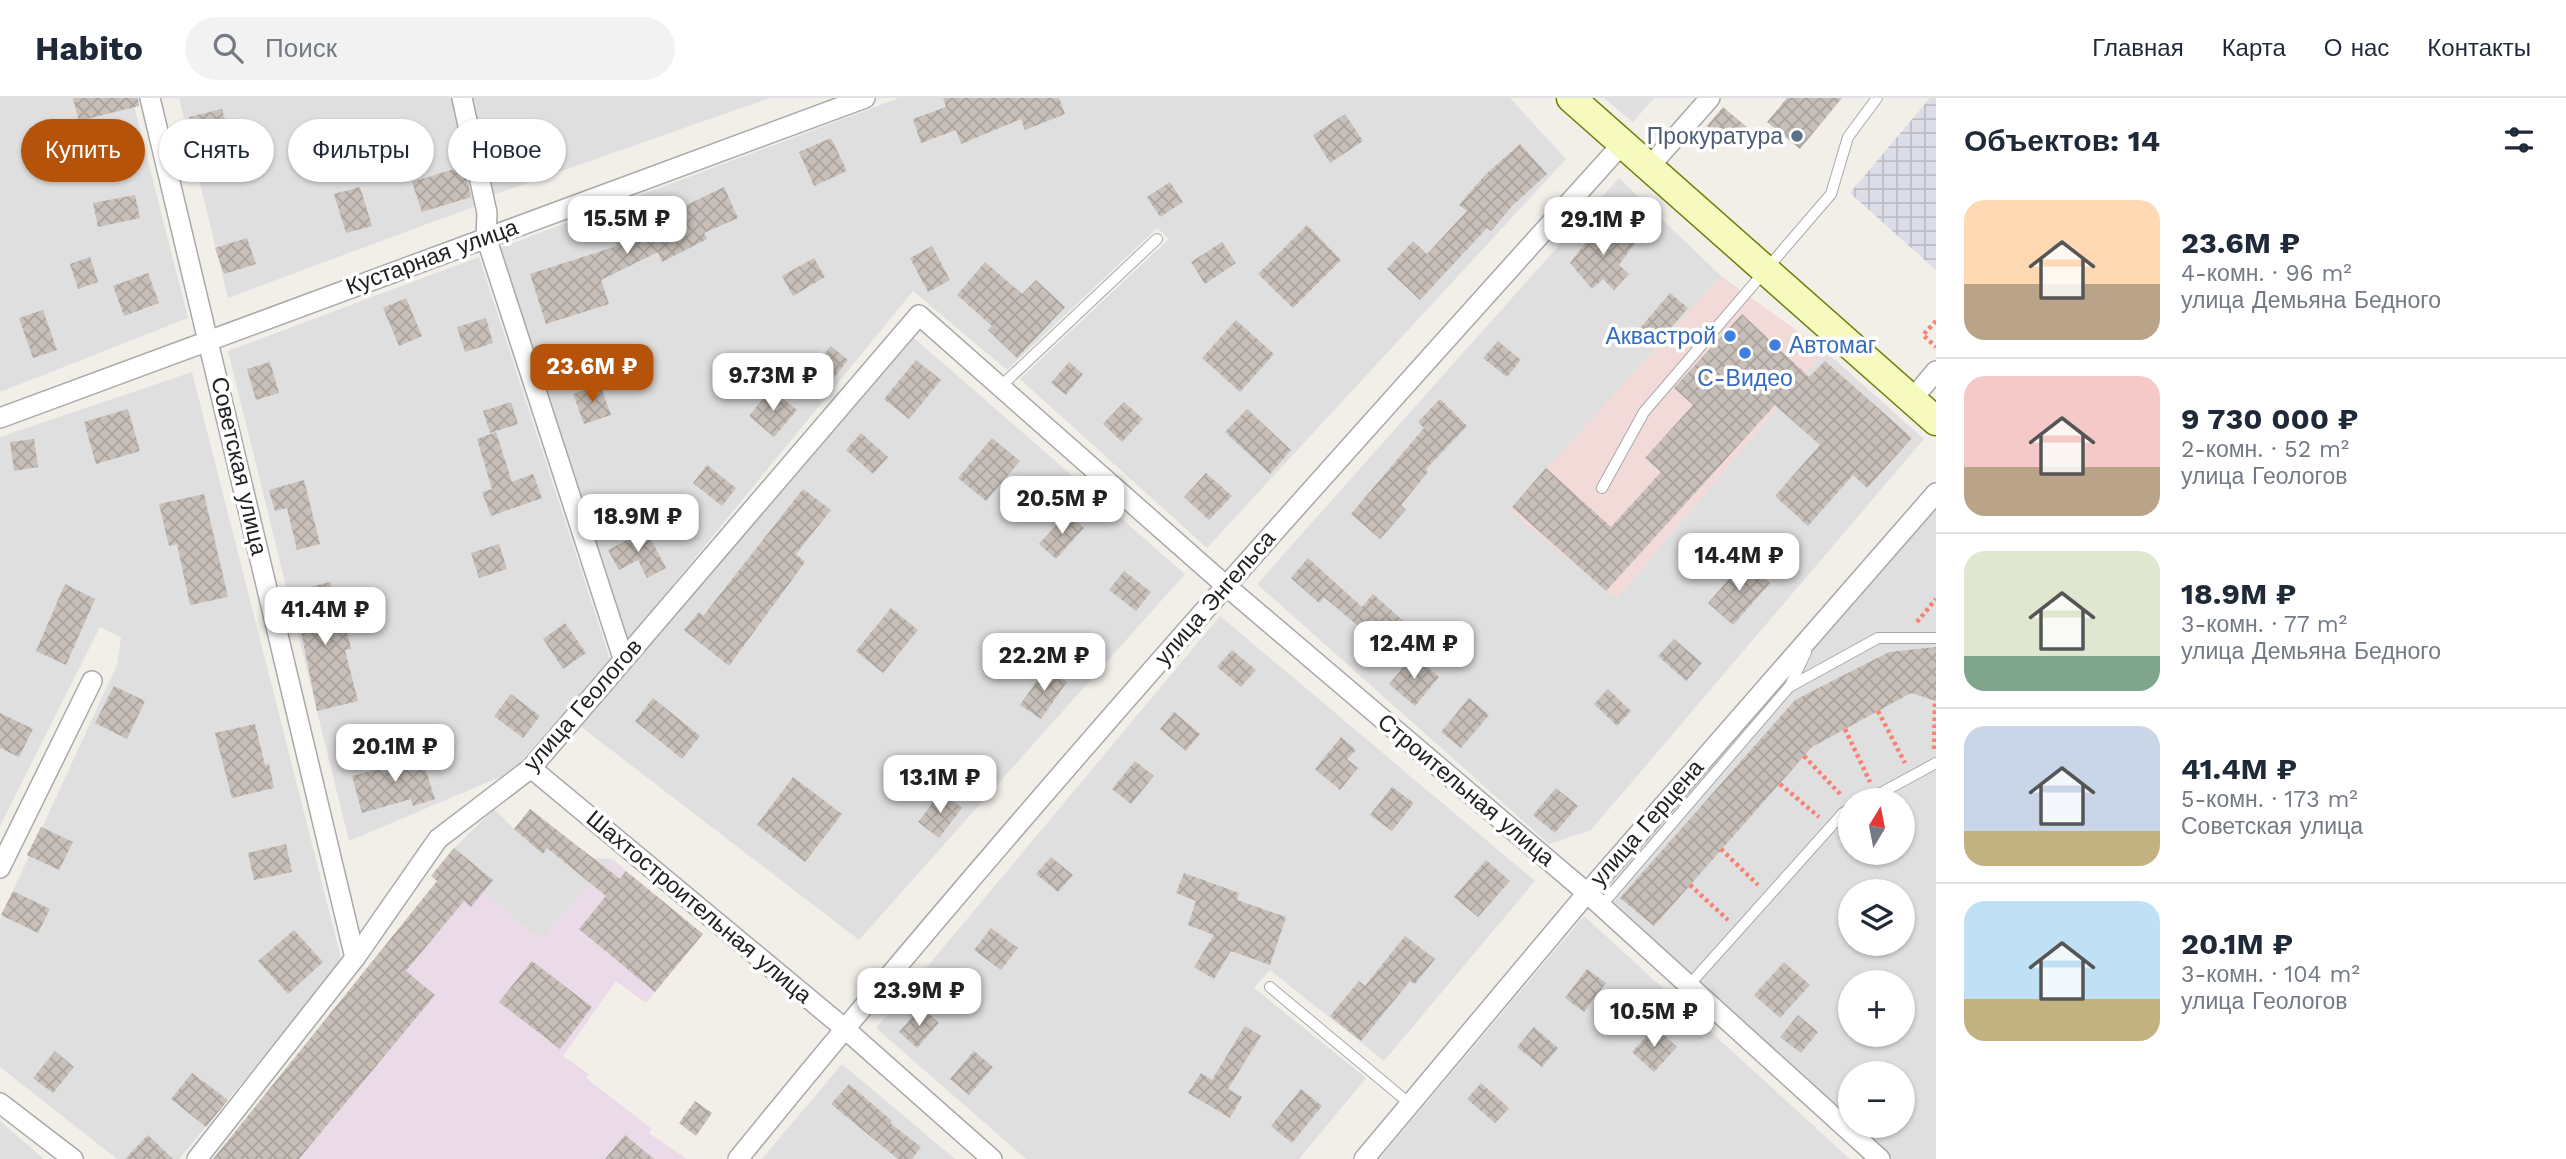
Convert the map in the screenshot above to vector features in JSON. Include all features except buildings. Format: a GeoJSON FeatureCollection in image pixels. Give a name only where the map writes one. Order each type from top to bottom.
{"type":"FeatureCollection","features":[{"type":"Feature","properties":{"kind":"street","name":"Советская улица"},"geometry":{"type":"LineString","coordinates":[[149,98],[355,958]]}},
{"type":"Feature","properties":{"kind":"street"},"geometry":{"type":"LineString","coordinates":[[462,98],[487,213],[486,237],[623,658]]}},
{"type":"Feature","properties":{"kind":"street","name":"Кустарная улица"},"geometry":{"type":"LineString","coordinates":[[0,418],[208,338],[865,98]]}},
{"type":"Feature","properties":{"kind":"street"},"geometry":{"type":"LineString","coordinates":[[1571,98],[1936,421]]}},
{"type":"Feature","properties":{"kind":"street"},"geometry":{"type":"LineString","coordinates":[[1650,166],[1710,98]]}},
{"type":"Feature","properties":{"kind":"street","name":"улица Энгельса"},"geometry":{"type":"LineString","coordinates":[[738,1159],[844,1028],[1224,585],[1623,143]]}},
{"type":"Feature","properties":{"kind":"street","name":"Строительная улица"},"geometry":{"type":"LineString","coordinates":[[919,315],[1224,585],[1594,899],[1881,1159]]}},
{"type":"Feature","properties":{"kind":"street","name":"улица Геологов"},"geometry":{"type":"LineString","coordinates":[[197,1159],[355,958],[438,839],[531,768],[919,315]]}},
{"type":"Feature","properties":{"kind":"street"},"geometry":{"type":"LineString","coordinates":[[1913,398],[1936,372]]}},
{"type":"Feature","properties":{"kind":"street","name":"улица Герцена"},"geometry":{"type":"LineString","coordinates":[[1364,1159],[1594,899],[1817,628],[1936,492]]}},
{"type":"Feature","properties":{"kind":"street"},"geometry":{"type":"LineString","coordinates":[[0,869],[92,681]]}},
{"type":"Feature","properties":{"kind":"street","name":"Шахтостроительная улица"},"geometry":{"type":"LineString","coordinates":[[531,768],[844,1028],[992,1159]]}},
{"type":"Feature","properties":{"kind":"street"},"geometry":{"type":"LineString","coordinates":[[0,1103],[73,1159]]}},
{"type":"Feature","properties":{"kind":"lane"},"geometry":{"type":"LineString","coordinates":[[1602,488],[1644,412],[1831,194],[1848,137],[1877,98]]}},
{"type":"Feature","properties":{"kind":"lane"},"geometry":{"type":"LineString","coordinates":[[1000,387],[1157,239]]}},
{"type":"Feature","properties":{"kind":"lane"},"geometry":{"type":"LineString","coordinates":[[1594,899],[1789,687],[1817,628]]}},
{"type":"Feature","properties":{"kind":"lane"},"geometry":{"type":"LineString","coordinates":[[1789,687],[1878,638],[1936,638]]}},
{"type":"Feature","properties":{"kind":"lane"},"geometry":{"type":"LineString","coordinates":[[1889,788],[1935,764]]}},
{"type":"Feature","properties":{"kind":"lane"},"geometry":{"type":"LineString","coordinates":[[1690,985],[1838,819]]}},
{"type":"Feature","properties":{"kind":"lane"},"geometry":{"type":"LineString","coordinates":[[1270,987],[1410,1104]]}},
{"type":"Feature","properties":{"kind":"path"},"geometry":{"type":"LineString","coordinates":[[1936,321],[1923,335],[1936,347]]}},
{"type":"Feature","properties":{"kind":"path"},"geometry":{"type":"LineString","coordinates":[[1904,638],[1936,599]]}},
{"type":"Feature","properties":{"kind":"path"},"geometry":{"type":"LineString","coordinates":[[1935,701],[1935,764]]}},
{"type":"Feature","properties":{"kind":"path"},"geometry":{"type":"LineString","coordinates":[[1878,711],[1912,776]]}},
{"type":"Feature","properties":{"kind":"path"},"geometry":{"type":"LineString","coordinates":[[1845,729],[1868,788]]}},
{"type":"Feature","properties":{"kind":"path"},"geometry":{"type":"LineString","coordinates":[[1804,756],[1838,794]]}},
{"type":"Feature","properties":{"kind":"path"},"geometry":{"type":"LineString","coordinates":[[1780,784],[1830,827]]}},
{"type":"Feature","properties":{"kind":"path"},"geometry":{"type":"LineString","coordinates":[[1721,849],[1769,896]]}},
{"type":"Feature","properties":{"kind":"path"},"geometry":{"type":"LineString","coordinates":[[1690,885],[1738,930]]}},
{"type":"Feature","properties":{"kind":"shaded area"},"geometry":{"type":"Polygon","coordinates":[[[0,98],[132,98],[137,119],[21,119],[21,182],[145,182],[145,149],[188,318],[0,392],[0,98]]]}},
{"type":"Feature","properties":{"kind":"shaded area"},"geometry":{"type":"Polygon","coordinates":[[[179,98],[455,98],[460,119],[448,119],[448,182],[473,182],[478,205],[228,298],[200,182],[274,182],[274,119],[184,119],[179,98]]]}},
{"type":"Feature","properties":{"kind":"shaded area"},"geometry":{"type":"Polygon","coordinates":[[[469,98],[770,98],[566,169],[566,119],[474,119],[469,98]]]}},
{"type":"Feature","properties":{"kind":"shaded area"},"geometry":{"type":"Polygon","coordinates":[[[899,98],[1510,98],[1566,159],[1207,548],[1020,379],[1169,239],[1157,228],[1007,370],[913,291],[623,646],[499,248],[899,98]]]}},
{"type":"Feature","properties":{"kind":"shaded area"},"geometry":{"type":"Polygon","coordinates":[[[1604,98],[1654,98],[1633,122],[1604,98]]]}},
{"type":"Feature","properties":{"kind":"shaded area"},"geometry":{"type":"Polygon","coordinates":[[[1930,98],[1936,98],[1936,270],[1850,193],[1930,98]]]}},
{"type":"Feature","properties":{"kind":"shaded area"},"geometry":{"type":"Polygon","coordinates":[[[1619,178],[1721,276],[1510,510],[1616,599],[1825,351],[1924,439],[1591,830],[1549,844],[1257,584],[1619,178]]]}},
{"type":"Feature","properties":{"kind":"shaded area"},"geometry":{"type":"Polygon","coordinates":[[[487,182],[530,182],[490,196],[487,182]]]}},
{"type":"Feature","properties":{"kind":"shaded area"},"geometry":{"type":"Polygon","coordinates":[[[479,257],[610,659],[512,772],[349,841],[228,351],[479,257]]]}},
{"type":"Feature","properties":{"kind":"shaded area"},"geometry":{"type":"Polygon","coordinates":[[[1721,276],[1825,351],[1616,599],[1509,510],[1721,276]]]}},
{"type":"Feature","properties":{"kind":"shaded area"},"geometry":{"type":"Polygon","coordinates":[[[914,338],[1185,574],[859,940],[580,726],[914,338]]]}},
{"type":"Feature","properties":{"kind":"shaded area"},"geometry":{"type":"Polygon","coordinates":[[[192,372],[342,962],[179,1159],[117,1159],[0,1067],[0,919],[117,665],[121,637],[100,627],[0,826],[0,437],[192,372]]]}},
{"type":"Feature","properties":{"kind":"shaded area"},"geometry":{"type":"Polygon","coordinates":[[[1936,508],[1936,1159],[1890,1159],[1867,1138],[1915,1138],[1915,1061],[1838,1061],[1838,1111],[1601,890],[1936,508]]]}},
{"type":"Feature","properties":{"kind":"shaded area"},"geometry":{"type":"Polygon","coordinates":[[[1220,616],[1535,881],[1384,1061],[1270,970],[1254,988],[1366,1078],[1299,1159],[1026,1159],[876,1028],[1220,616]]]}},
{"type":"Feature","properties":{"kind":"shaded area"},"geometry":{"type":"Polygon","coordinates":[[[494,809],[514,829],[530,809],[592,858],[613,859],[541,940],[483,892],[492,880],[454,848],[494,809]]]}},
{"type":"Feature","properties":{"kind":"shaded area"},"geometry":{"type":"Polygon","coordinates":[[[613,859],[626,871],[609,893],[655,992],[646,1003],[616,981],[563,1056],[589,1074],[586,1078],[652,1129],[649,1133],[687,1159],[239,1159],[376,1008],[464,901],[471,906],[483,892],[541,940],[613,859]]]}},
{"type":"Feature","properties":{"kind":"shaded area"},"geometry":{"type":"Polygon","coordinates":[[[1584,916],[1850,1159],[1379,1159],[1584,916]]]}},
{"type":"Feature","properties":{"kind":"shaded area"},"geometry":{"type":"Polygon","coordinates":[[[842,1064],[955,1159],[762,1159],[842,1064]]]}},
{"type":"Feature","properties":{"kind":"shaded area"},"geometry":{"type":"Polygon","coordinates":[[[0,1121],[44,1159],[0,1159],[0,1121]]]}},
{"type":"Feature","properties":{"kind":"place","name":"Прокуратура"},"geometry":{"type":"Point","coordinates":[1797,136]}},
{"type":"Feature","properties":{"kind":"place","name":"Аквастрой"},"geometry":{"type":"Point","coordinates":[1730,336]}},
{"type":"Feature","properties":{"kind":"place","name":"Автомаг"},"geometry":{"type":"Point","coordinates":[1775,345]}},
{"type":"Feature","properties":{"kind":"place","name":"С-Видео"},"geometry":{"type":"Point","coordinates":[1745,353]}}]}
